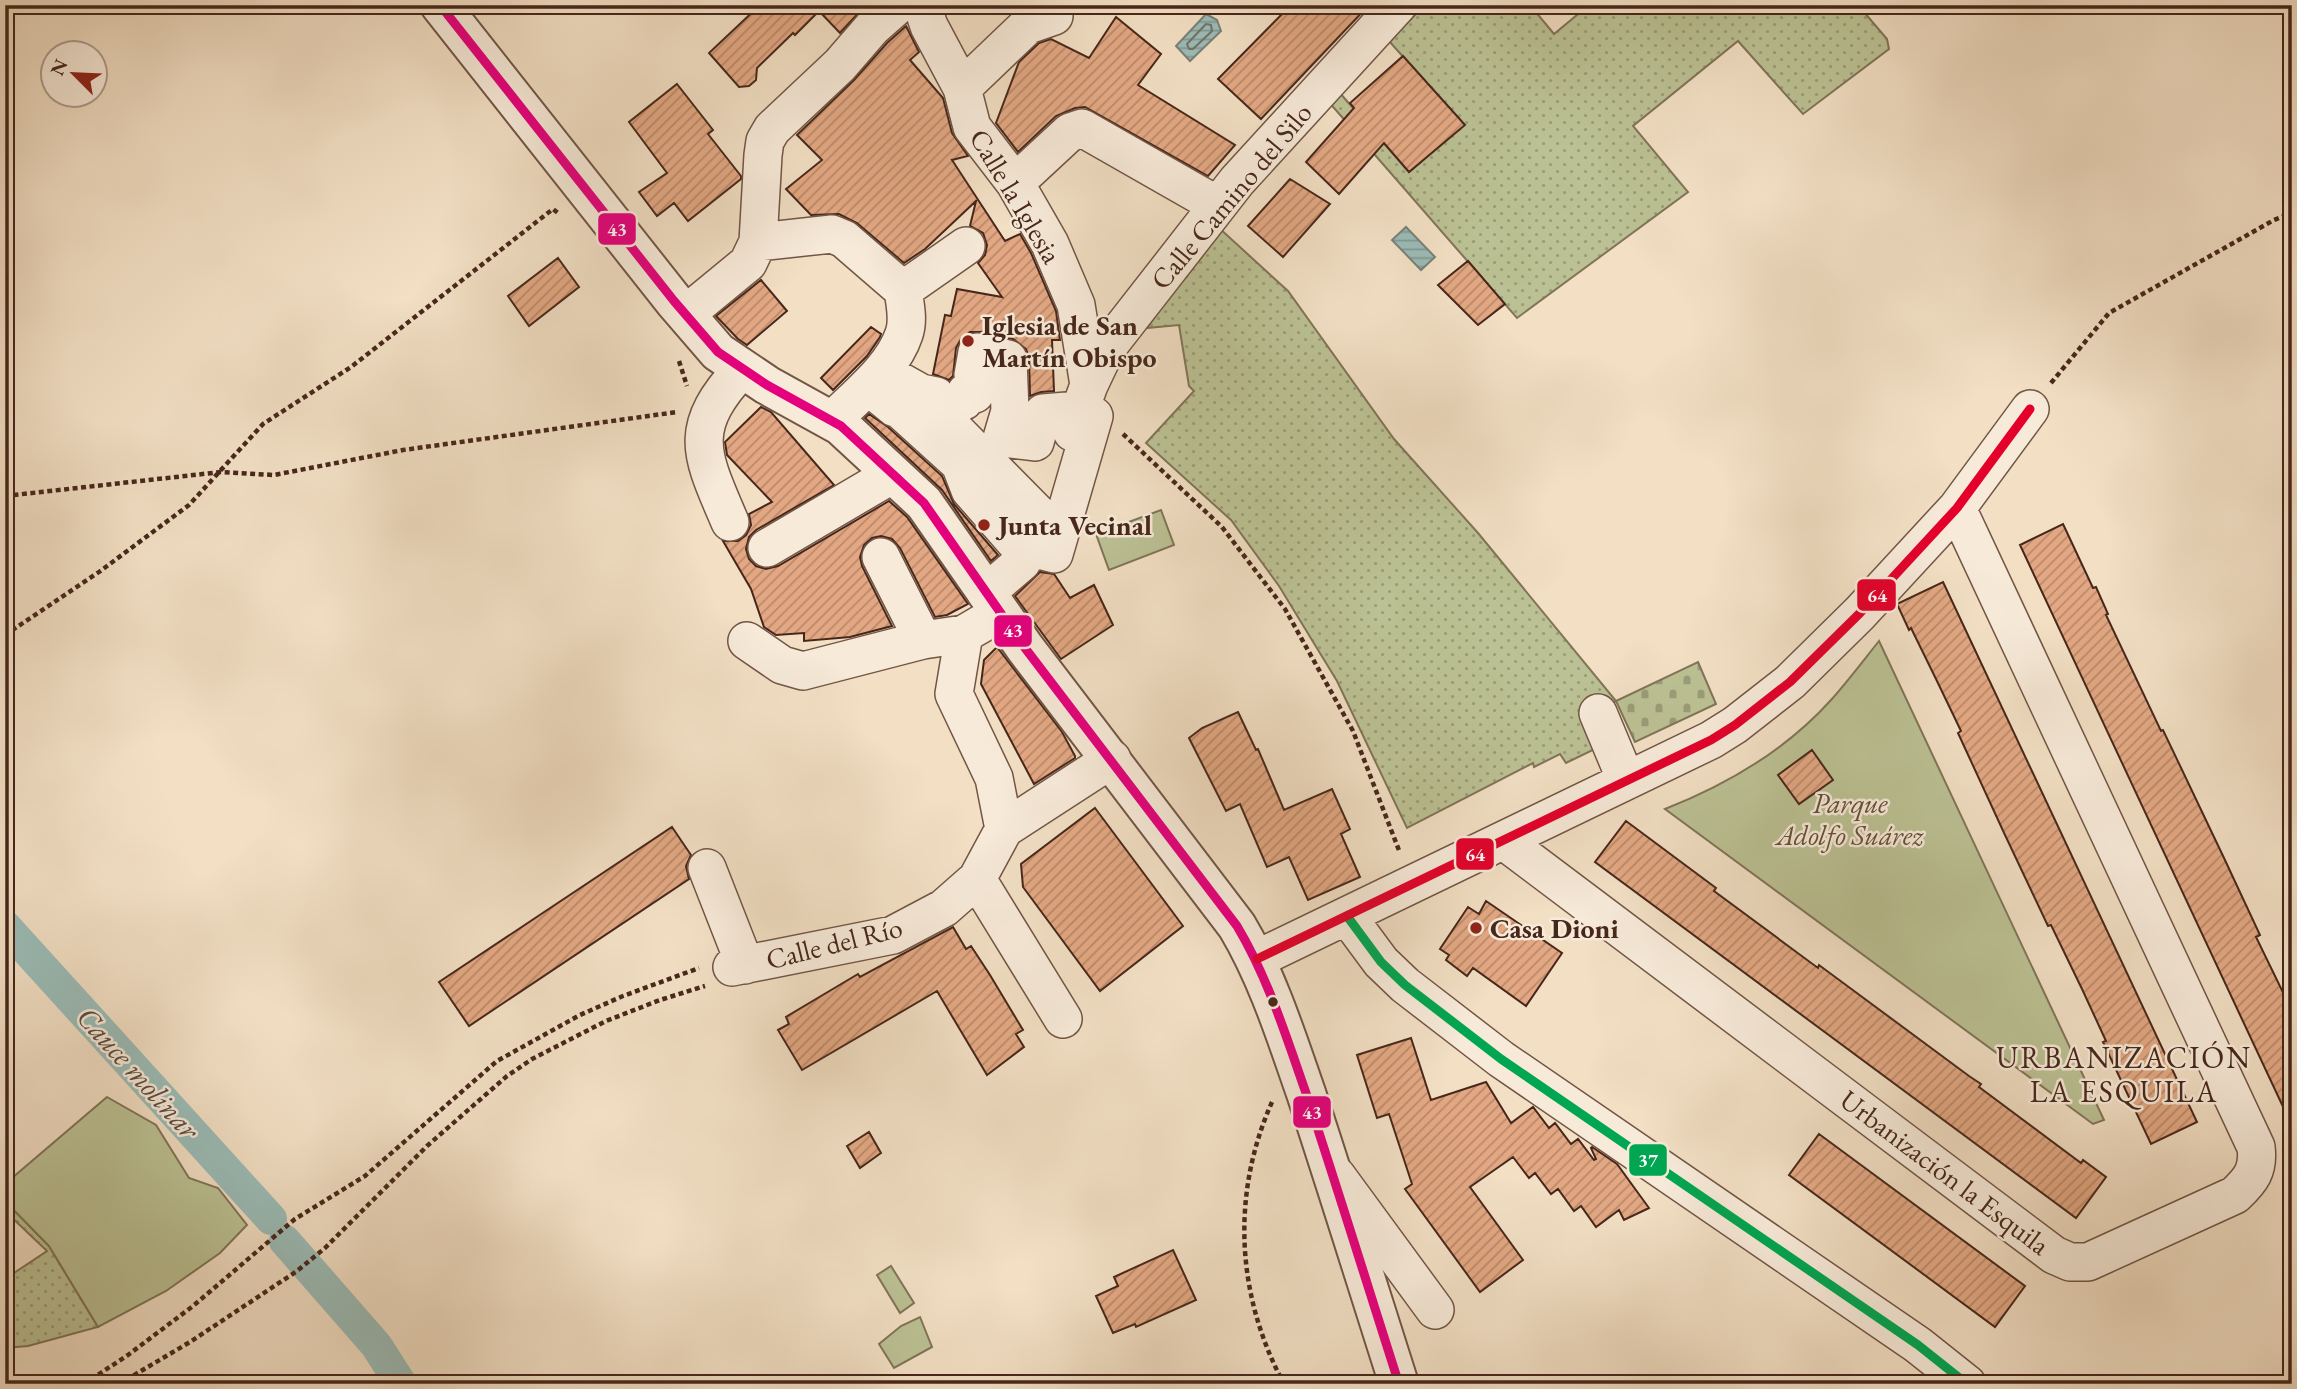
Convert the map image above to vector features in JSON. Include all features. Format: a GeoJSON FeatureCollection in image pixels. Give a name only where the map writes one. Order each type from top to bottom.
{"type":"FeatureCollection","features":[{"type":"Feature","properties":{"kind":"street"},"geometry":{"type":"LineString","coordinates":[[440,5],[718,352],[742,369],[841,426],[923,503],[993,603],[1229,915],[1257,959],[1294,1060],[1332,1169],[1399,1384]]}},
{"type":"Feature","properties":{"kind":"street"},"geometry":{"type":"LineString","coordinates":[[686,314],[748,263],[758,242],[763,155],[765,141],[772,129],[898,5]]}},
{"type":"Feature","properties":{"kind":"street","name":"Calle la Iglesia"},"geometry":{"type":"LineString","coordinates":[[922,5],[929,26],[962,88],[972,127],[1015,183],[1050,244],[1076,304],[1084,398],[1094,416],[1054,554],[1036,533]]}},
{"type":"Feature","properties":{"kind":"street","name":"Calle Camino del Silo"},"geometry":{"type":"LineString","coordinates":[[1084,398],[1106,349],[1217,205],[1398,5]]}},
{"type":"Feature","properties":{"kind":"street"},"geometry":{"type":"LineString","coordinates":[[962,88],[1028,25],[1054,16]]}},
{"type":"Feature","properties":{"kind":"street"},"geometry":{"type":"LineString","coordinates":[[1015,183],[1070,132],[1082,128],[1217,205]]}},
{"type":"Feature","properties":{"kind":"street"},"geometry":{"type":"LineString","coordinates":[[758,242],[832,234],[844,239],[903,290],[906,318],[904,334],[874,391],[895,408],[896,406],[960,464],[970,489],[1017,544],[1036,533]]}},
{"type":"Feature","properties":{"kind":"street"},"geometry":{"type":"LineString","coordinates":[[903,290],[966,246]]}},
{"type":"Feature","properties":{"kind":"street"},"geometry":{"type":"LineString","coordinates":[[832,421],[879,378],[887,374],[921,393],[936,396],[936,400],[959,404],[960,400],[964,401],[966,392],[975,394],[978,377],[973,375],[977,352],[1008,359],[1010,411],[1002,438],[1035,442],[1043,413],[1084,398]]}},
{"type":"Feature","properties":{"kind":"street"},"geometry":{"type":"LineString","coordinates":[[730,522],[712,479],[703,435],[716,402],[742,369]]}},
{"type":"Feature","properties":{"kind":"street"},"geometry":{"type":"LineString","coordinates":[[1257,959],[1711,740],[1735,725],[1790,682],[1860,613],[1957,508],[2030,409]]}},
{"type":"Feature","properties":{"kind":"street"},"geometry":{"type":"LineString","coordinates":[[767,548],[893,474]]}},
{"type":"Feature","properties":{"kind":"street","name":"Urbanización la Esquila"},"geometry":{"type":"LineString","coordinates":[[1504,841],[2054,1255],[2070,1262],[2088,1262],[2235,1195],[2252,1180],[2258,1162],[2256,1147],[1957,508]]}},
{"type":"Feature","properties":{"kind":"street"},"geometry":{"type":"LineString","coordinates":[[1004,829],[994,778],[954,694],[964,634],[993,603],[1022,562],[1036,533]]}},
{"type":"Feature","properties":{"kind":"street"},"geometry":{"type":"LineString","coordinates":[[881,557],[923,640]]}},
{"type":"Feature","properties":{"kind":"street"},"geometry":{"type":"LineString","coordinates":[[747,641],[782,665],[803,671],[923,640],[964,634]]}},
{"type":"Feature","properties":{"kind":"street"},"geometry":{"type":"LineString","coordinates":[[1598,713],[1626,780]]}},
{"type":"Feature","properties":{"kind":"street","name":"Calle del Río"},"geometry":{"type":"LineString","coordinates":[[739,966],[893,935],[944,908],[977,879],[1004,829],[1112,760]]}},
{"type":"Feature","properties":{"kind":"street"},"geometry":{"type":"LineString","coordinates":[[707,868],[739,966]]}},
{"type":"Feature","properties":{"kind":"street"},"geometry":{"type":"LineString","coordinates":[[977,879],[1063,1019]]}},
{"type":"Feature","properties":{"kind":"street"},"geometry":{"type":"LineString","coordinates":[[1347,916],[1381,962],[1405,985],[1500,1059],[1918,1345],[1968,1384]]}},
{"type":"Feature","properties":{"kind":"street"},"geometry":{"type":"LineString","coordinates":[[1332,1169],[1435,1310]]}},
{"type":"Feature","properties":{"kind":"path"},"geometry":{"type":"LineString","coordinates":[[5,635],[99,572],[189,505],[263,424],[351,367],[553,209],[562,215]]}},
{"type":"Feature","properties":{"kind":"path"},"geometry":{"type":"LineString","coordinates":[[2030,409],[2109,313],[2274,219],[2292,213]]}},
{"type":"Feature","properties":{"kind":"path"},"geometry":{"type":"LineString","coordinates":[[678,359],[688,390]]}},
{"type":"Feature","properties":{"kind":"path"},"geometry":{"type":"LineString","coordinates":[[1084,398],[1222,527],[1285,609],[1353,731],[1412,886]]}},
{"type":"Feature","properties":{"kind":"path"},"geometry":{"type":"LineString","coordinates":[[5,496],[221,472],[274,475],[403,450],[680,411]]}},
{"type":"Feature","properties":{"kind":"path"},"geometry":{"type":"LineString","coordinates":[[84,1384],[193,1306],[295,1219],[365,1176],[497,1061],[580,1015],[623,996],[706,965],[739,966]]}},
{"type":"Feature","properties":{"kind":"path"},"geometry":{"type":"LineString","coordinates":[[119,1384],[200,1335],[296,1271],[427,1146],[506,1076],[532,1059],[606,1021],[689,990],[728,981],[739,966]]}},
{"type":"Feature","properties":{"kind":"path"},"geometry":{"type":"LineString","coordinates":[[1284,1384],[1251,1300],[1243,1239],[1252,1166],[1260,1132],[1294,1060]]}},
{"type":"Feature","properties":{"kind":"green space"},"geometry":{"type":"Polygon","coordinates":[[[1425,5],[1530,5],[1554,34],[1589,5],[1858,5],[1887,39],[1889,49],[1803,114],[1738,41],[1633,126],[1688,192],[1517,318],[1328,101],[1339,92],[1409,172],[1464,125],[1389,41],[1425,5]]]}},
{"type":"Feature","properties":{"kind":"green space"},"geometry":{"type":"Polygon","coordinates":[[[1218,227],[1288,291],[1394,439],[1478,533],[1616,701],[1589,717],[1601,746],[1566,763],[1560,754],[1534,767],[1533,763],[1407,828],[1337,681],[1279,586],[1231,520],[1146,443],[1194,391],[1189,386],[1179,325],[1147,328],[1218,227]]]}},
{"type":"Feature","properties":{"kind":"green space"},"geometry":{"type":"Polygon","coordinates":[[[1161,510],[1174,545],[1109,570],[1096,534],[1161,510]]]}},
{"type":"Feature","properties":{"kind":"green space","name":"Parque Adolfo Suárez"},"geometry":{"type":"Polygon","coordinates":[[[1879,641],[2104,1120],[2093,1124],[1665,809],[1733,777],[1775,750],[1814,718],[1879,641]]]}},
{"type":"Feature","properties":{"kind":"green space"},"geometry":{"type":"Polygon","coordinates":[[[1698,662],[1716,704],[1635,742],[1616,701],[1698,662]]]}},
{"type":"Feature","properties":{"kind":"green space"},"geometry":{"type":"Polygon","coordinates":[[[107,1097],[156,1125],[189,1178],[218,1188],[247,1225],[220,1253],[166,1291],[98,1327],[49,1246],[5,1201],[5,1184],[107,1097]]]}},
{"type":"Feature","properties":{"kind":"green space"},"geometry":{"type":"Polygon","coordinates":[[[5,1201],[49,1246],[98,1327],[28,1346],[5,1348],[5,1279],[47,1251],[5,1211],[5,1201]]]}},
{"type":"Feature","properties":{"kind":"green space"},"geometry":{"type":"Polygon","coordinates":[[[891,1266],[914,1303],[900,1313],[877,1275],[891,1266]]]}},
{"type":"Feature","properties":{"kind":"green space"},"geometry":{"type":"Polygon","coordinates":[[[920,1317],[932,1347],[894,1368],[879,1344],[901,1326],[920,1317]]]}},
{"type":"Feature","properties":{"kind":"water"},"geometry":{"type":"Polygon","coordinates":[[[1206,14],[1217,20],[1221,31],[1190,61],[1176,46],[1206,14]]]}},
{"type":"Feature","properties":{"kind":"water"},"geometry":{"type":"Polygon","coordinates":[[[1406,227],[1435,257],[1421,270],[1392,240],[1406,227]]]}},
{"type":"Feature","properties":{"kind":"building"},"geometry":{"type":"Polygon","coordinates":[[[760,5],[866,5],[840,33],[819,11],[757,68],[756,80],[749,86],[739,87],[709,53],[760,5]]]}},
{"type":"Feature","properties":{"kind":"building"},"geometry":{"type":"Polygon","coordinates":[[[1291,5],[1369,5],[1261,119],[1218,79],[1291,5]]]}},
{"type":"Feature","properties":{"kind":"building"},"geometry":{"type":"Polygon","coordinates":[[[1116,17],[1161,54],[1138,85],[1235,145],[1208,176],[1085,107],[1056,116],[1018,152],[996,123],[1019,62],[1039,43],[1051,39],[1089,58],[1116,17]]]}},
{"type":"Feature","properties":{"kind":"building"},"geometry":{"type":"Polygon","coordinates":[[[906,26],[919,52],[910,60],[943,98],[952,133],[968,156],[952,160],[1005,241],[1020,234],[1056,311],[1060,340],[1052,340],[1054,391],[1030,396],[1029,358],[1026,349],[1013,339],[982,332],[970,332],[961,339],[956,348],[953,376],[949,380],[933,374],[945,315],[951,316],[957,289],[1002,297],[978,263],[985,255],[987,245],[983,233],[970,226],[976,201],[925,249],[904,263],[857,223],[839,214],[811,215],[786,189],[822,160],[797,135],[906,26]]]}},
{"type":"Feature","properties":{"kind":"building"},"geometry":{"type":"Polygon","coordinates":[[[1403,56],[1465,125],[1409,172],[1384,143],[1339,194],[1306,162],[1354,108],[1350,103],[1403,56]]]}},
{"type":"Feature","properties":{"kind":"building"},"geometry":{"type":"Polygon","coordinates":[[[677,84],[713,130],[708,134],[741,176],[741,179],[688,221],[674,203],[657,216],[639,192],[667,173],[629,122],[677,84]]]}},
{"type":"Feature","properties":{"kind":"building"},"geometry":{"type":"Polygon","coordinates":[[[1290,179],[1330,204],[1283,257],[1248,226],[1290,179]]]}},
{"type":"Feature","properties":{"kind":"building"},"geometry":{"type":"Polygon","coordinates":[[[558,258],[579,287],[529,326],[508,296],[558,258]]]}},
{"type":"Feature","properties":{"kind":"building"},"geometry":{"type":"Polygon","coordinates":[[[1468,261],[1505,304],[1478,325],[1438,285],[1468,261]]]}},
{"type":"Feature","properties":{"kind":"building"},"geometry":{"type":"Polygon","coordinates":[[[761,280],[787,311],[747,345],[716,316],[761,280]]]}},
{"type":"Feature","properties":{"kind":"building"},"geometry":{"type":"Polygon","coordinates":[[[871,327],[881,334],[880,337],[867,356],[833,390],[821,378],[871,327]]]}},
{"type":"Feature","properties":{"kind":"building"},"geometry":{"type":"Polygon","coordinates":[[[761,407],[771,412],[834,485],[756,530],[749,537],[746,549],[749,559],[756,566],[766,569],[778,566],[889,501],[907,517],[968,604],[947,615],[935,617],[900,548],[892,539],[881,536],[872,538],[864,545],[860,557],[892,626],[850,637],[804,641],[804,633],[776,635],[764,627],[751,589],[723,541],[738,541],[746,535],[751,525],[749,514],[772,502],[727,455],[725,442],[761,407]]]}},
{"type":"Feature","properties":{"kind":"building"},"geometry":{"type":"Polygon","coordinates":[[[869,414],[888,427],[942,476],[954,504],[998,555],[991,561],[942,490],[865,418],[869,414]]]}},
{"type":"Feature","properties":{"kind":"building"},"geometry":{"type":"Polygon","coordinates":[[[2063,524],[2093,588],[2096,587],[2108,614],[2106,615],[2224,858],[2260,935],[2256,937],[2292,1011],[2292,1126],[2020,545],[2063,524]]]}},
{"type":"Feature","properties":{"kind":"building"},"geometry":{"type":"Polygon","coordinates":[[[1040,572],[1054,574],[1070,598],[1094,585],[1113,625],[1061,659],[1015,596],[1040,572]]]}},
{"type":"Feature","properties":{"kind":"building"},"geometry":{"type":"Polygon","coordinates":[[[1943,582],[2197,1122],[2151,1144],[2103,1042],[2106,1041],[2082,989],[2051,925],[2048,926],[1958,733],[1961,731],[1897,604],[1943,582]]]}},
{"type":"Feature","properties":{"kind":"building"},"geometry":{"type":"Polygon","coordinates":[[[997,647],[1062,732],[1075,756],[1034,784],[981,684],[984,660],[997,647]]]}},
{"type":"Feature","properties":{"kind":"building"},"geometry":{"type":"Polygon","coordinates":[[[1238,712],[1256,750],[1258,749],[1284,810],[1332,789],[1350,829],[1341,834],[1360,877],[1308,900],[1289,857],[1267,867],[1240,804],[1226,811],[1189,738],[1202,728],[1238,712]]]}},
{"type":"Feature","properties":{"kind":"building"},"geometry":{"type":"Polygon","coordinates":[[[1812,750],[1833,780],[1799,804],[1778,775],[1812,750]]]}},
{"type":"Feature","properties":{"kind":"building"},"geometry":{"type":"Polygon","coordinates":[[[1095,808],[1183,926],[1100,991],[1023,887],[1021,864],[1095,808]]]}},
{"type":"Feature","properties":{"kind":"building"},"geometry":{"type":"Polygon","coordinates":[[[1626,821],[1716,888],[1714,891],[1981,1084],[1979,1087],[2081,1163],[2083,1160],[2106,1177],[2076,1218],[1595,862],[1626,821]]]}},
{"type":"Feature","properties":{"kind":"building"},"geometry":{"type":"Polygon","coordinates":[[[672,827],[691,855],[686,866],[689,879],[469,1026],[439,982],[672,827]]]}},
{"type":"Feature","properties":{"kind":"building"},"geometry":{"type":"Polygon","coordinates":[[[1486,901],[1562,953],[1526,1006],[1473,968],[1467,976],[1446,960],[1449,955],[1440,949],[1468,907],[1479,914],[1486,901]]]}},
{"type":"Feature","properties":{"kind":"building"},"geometry":{"type":"Polygon","coordinates":[[[953,927],[966,949],[971,946],[1023,1030],[1016,1034],[1024,1047],[987,1075],[937,991],[802,1070],[778,1030],[789,1024],[786,1017],[858,974],[860,977],[953,927]]]}},
{"type":"Feature","properties":{"kind":"building"},"geometry":{"type":"Polygon","coordinates":[[[1411,1038],[1431,1100],[1486,1082],[1511,1123],[1533,1107],[1549,1128],[1555,1123],[1571,1144],[1578,1139],[1594,1160],[1596,1159],[1592,1147],[1617,1164],[1649,1208],[1624,1220],[1619,1210],[1596,1227],[1581,1206],[1574,1211],[1558,1189],[1551,1194],[1535,1173],[1529,1178],[1513,1157],[1470,1187],[1523,1260],[1480,1292],[1405,1189],[1412,1184],[1389,1114],[1377,1118],[1357,1055],[1411,1038]]]}},
{"type":"Feature","properties":{"kind":"building"},"geometry":{"type":"Polygon","coordinates":[[[869,1132],[881,1153],[860,1168],[847,1146],[869,1132]]]}},
{"type":"Feature","properties":{"kind":"building"},"geometry":{"type":"Polygon","coordinates":[[[1819,1134],[2025,1286],[1995,1327],[1789,1175],[1819,1134]]]}},
{"type":"Feature","properties":{"kind":"building"},"geometry":{"type":"Polygon","coordinates":[[[1173,1250],[1196,1300],[1136,1327],[1135,1324],[1113,1333],[1096,1296],[1118,1286],[1114,1277],[1173,1250]]]}},
{"type":"Feature","properties":{"kind":"waterway","name":"Cauce molinar"},"geometry":{"type":"LineString","coordinates":[[5,926],[271,1219]]}},
{"type":"Feature","properties":{"kind":"waterway","name":"Cauce molinar"},"geometry":{"type":"LineString","coordinates":[[285,1241],[376,1345],[401,1384]]}},
{"type":"Feature","properties":{"kind":"transit line","name":"43"},"geometry":{"type":"LineString","coordinates":[[440,5],[674,301],[718,352],[767,385],[841,426],[924,503],[1025,648],[1237,926],[1267,987],[1291,1050],[1399,1384]]}},
{"type":"Feature","properties":{"kind":"transit line","name":"64"},"geometry":{"type":"LineString","coordinates":[[1257,959],[1711,740],[1735,725],[1790,682],[1860,613],[1957,508],[2030,409]]}},
{"type":"Feature","properties":{"kind":"transit line","name":"37"},"geometry":{"type":"LineString","coordinates":[[1347,916],[1381,962],[1405,985],[1501,1059],[1918,1345],[1967,1384]]}},
{"type":"Feature","properties":{"kind":"place","name":"Iglesia de San Martín Obispo"},"geometry":{"type":"Point","coordinates":[968,341]}},
{"type":"Feature","properties":{"kind":"place","name":"Junta Vecinal"},"geometry":{"type":"Point","coordinates":[984,525]}},
{"type":"Feature","properties":{"kind":"place","name":"Casa Dioni"},"geometry":{"type":"Point","coordinates":[1476,928]}},
{"type":"Feature","properties":{"kind":"district","name":"URBANIZACIÓN LA ESQUILA"},"geometry":{"type":"Point","coordinates":[2124,1075]}}]}
